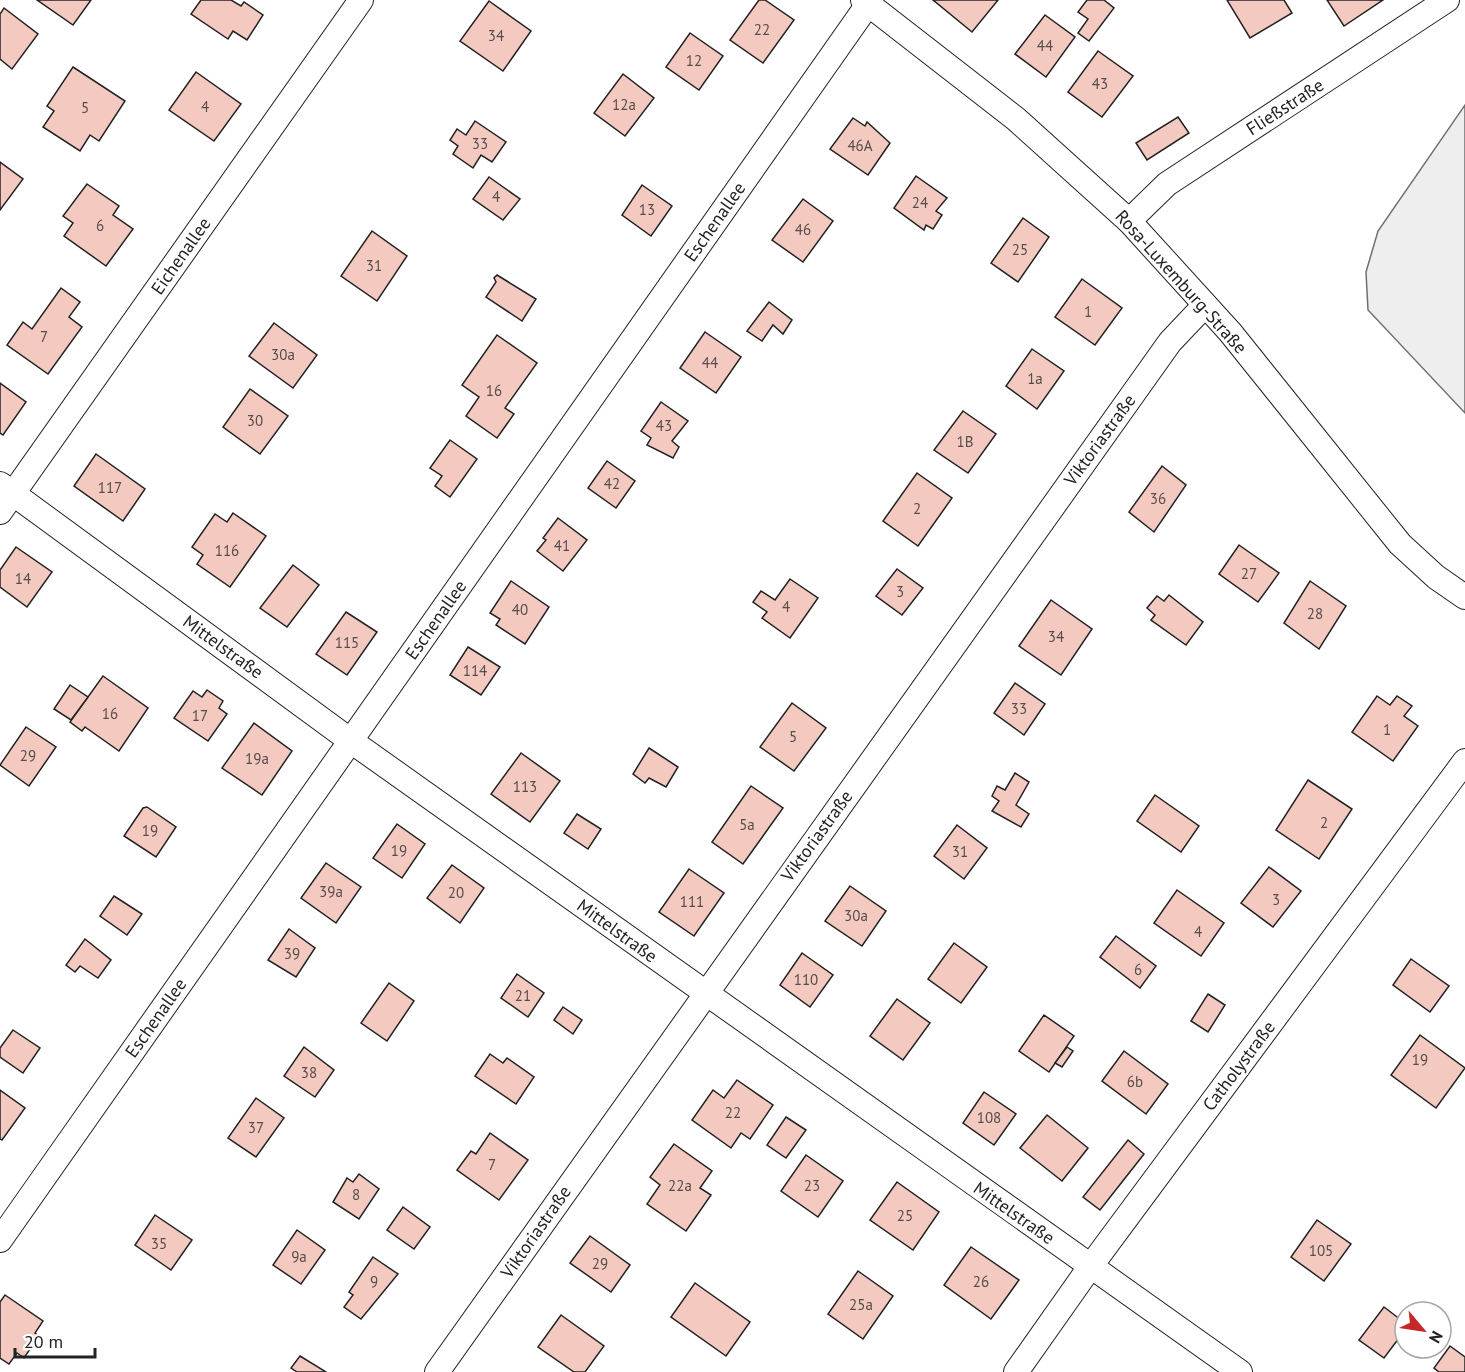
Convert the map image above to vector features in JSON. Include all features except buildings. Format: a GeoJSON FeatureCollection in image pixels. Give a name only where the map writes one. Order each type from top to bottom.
{"type":"FeatureCollection","features":[{"type":"Feature","properties":{"kind":"street","name":"Eichenallee"},"geometry":{"type":"LineString","coordinates":[[4,497],[361,0]]}},
{"type":"Feature","properties":{"kind":"street","name":"Fließstraße"},"geometry":{"type":"LineString","coordinates":[[1129,221],[1167,184],[1447,0]]}},
{"type":"Feature","properties":{"kind":"street","name":"Rosa-Luxemburg-Straße"},"geometry":{"type":"LineString","coordinates":[[868,1],[1016,119],[1129,221],[1205,305],[1400,544],[1436,578],[1465,597]]}},
{"type":"Feature","properties":{"kind":"street","name":"Eschenallee"},"geometry":{"type":"LineString","coordinates":[[0,1240],[868,1]]}},
{"type":"Feature","properties":{"kind":"street","name":"Viktoriastraße"},"geometry":{"type":"LineString","coordinates":[[437,1372],[1170,342],[1205,305]]}},
{"type":"Feature","properties":{"kind":"street","name":"Mittelstraße"},"geometry":{"type":"LineString","coordinates":[[4,497],[1240,1372]]}},
{"type":"Feature","properties":{"kind":"street","name":"Catholystraße"},"geometry":{"type":"LineString","coordinates":[[1016,1372],[1090,1267],[1465,761]]}},
{"type":"Feature","properties":{"kind":"shaded area"},"geometry":{"type":"Polygon","coordinates":[[[1465,105],[1465,413],[1368,310],[1366,272],[1378,231],[1465,105]]]}}]}
